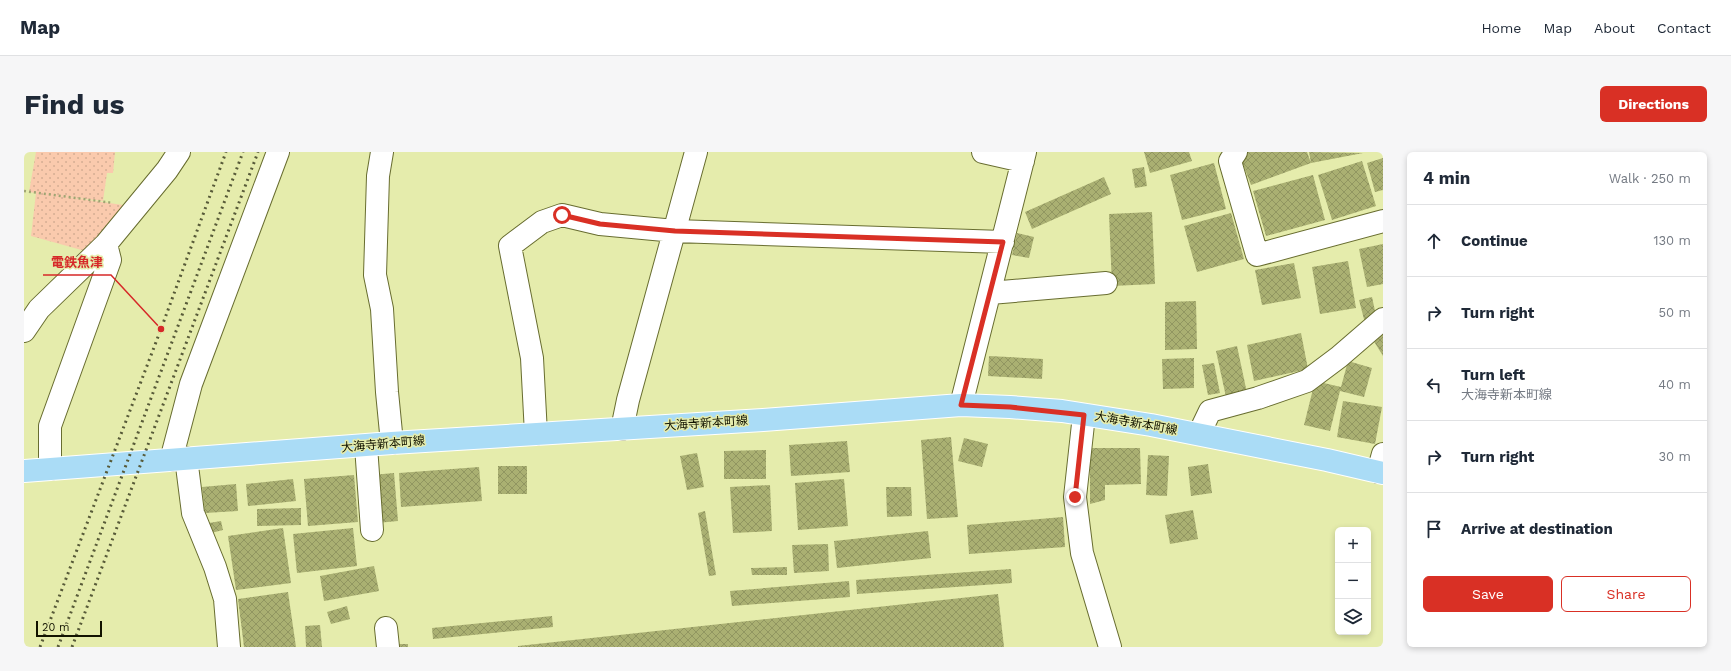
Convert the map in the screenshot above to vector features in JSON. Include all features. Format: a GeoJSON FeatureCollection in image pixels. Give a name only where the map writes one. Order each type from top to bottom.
{"type":"FeatureCollection","features":[{"type":"Feature","properties":{"kind":"main road","name":"大海寺新本町線"},"geometry":{"type":"LineString","coordinates":[[24,471],[392,443],[622,429],[961,405],[1010,407],[1084,415],[1381,466]]}},
{"type":"Feature","properties":{"kind":"street"},"geometry":{"type":"LineString","coordinates":[[24,330],[39,309],[106,244],[167,170],[179,152]]}},
{"type":"Feature","properties":{"kind":"street"},"geometry":{"type":"LineString","coordinates":[[229,647],[225,599],[215,567],[193,513],[179,459],[191,384],[278,152]]}},
{"type":"Feature","properties":{"kind":"street"},"geometry":{"type":"LineString","coordinates":[[382,152],[378,176],[375,274],[382,309],[392,443]]}},
{"type":"Feature","properties":{"kind":"street"},"geometry":{"type":"LineString","coordinates":[[622,429],[628,400],[696,152]]}},
{"type":"Feature","properties":{"kind":"street"},"geometry":{"type":"LineString","coordinates":[[961,405],[1024,157],[983,152]]}},
{"type":"Feature","properties":{"kind":"street"},"geometry":{"type":"LineString","coordinates":[[1236,152],[1230,161],[1257,255],[1383,221]]}},
{"type":"Feature","properties":{"kind":"street"},"geometry":{"type":"LineString","coordinates":[[536,434],[532,358],[510,246],[542,222],[562,215],[600,224],[675,231],[1003,242]]}},
{"type":"Feature","properties":{"kind":"street"},"geometry":{"type":"LineString","coordinates":[[50,469],[50,426],[110,260],[106,244]]}},
{"type":"Feature","properties":{"kind":"street"},"geometry":{"type":"LineString","coordinates":[[990,293],[1106,283]]}},
{"type":"Feature","properties":{"kind":"street"},"geometry":{"type":"LineString","coordinates":[[1199,434],[1210,411],[1258,398],[1307,381],[1339,357],[1383,319]]}},
{"type":"Feature","properties":{"kind":"street"},"geometry":{"type":"LineString","coordinates":[[1084,415],[1075,497],[1082,553],[1110,647]]}},
{"type":"Feature","properties":{"kind":"street"},"geometry":{"type":"LineString","coordinates":[[366,446],[372,530]]}},
{"type":"Feature","properties":{"kind":"path"},"geometry":{"type":"LineString","coordinates":[[24,191],[96,199],[136,207]]}},
{"type":"Feature","properties":{"kind":"shaded area"},"geometry":{"type":"Polygon","coordinates":[[[36,152],[115,152],[113,173],[107,173],[103,201],[60,196],[137,207],[96,254],[31,236],[36,193],[29,192],[36,152]]]}},
{"type":"Feature","properties":{"kind":"building"},"geometry":{"type":"Polygon","coordinates":[[[1144,152],[1189,152],[1192,161],[1150,173],[1144,152]]]}},
{"type":"Feature","properties":{"kind":"building"},"geometry":{"type":"Polygon","coordinates":[[[1244,152],[1307,152],[1311,163],[1251,185],[1239,154],[1244,152]]]}},
{"type":"Feature","properties":{"kind":"building"},"geometry":{"type":"Polygon","coordinates":[[[1309,152],[1363,153],[1311,163],[1309,152]]]}},
{"type":"Feature","properties":{"kind":"building"},"geometry":{"type":"Polygon","coordinates":[[[1383,158],[1383,190],[1375,192],[1367,163],[1383,158]]]}},
{"type":"Feature","properties":{"kind":"building"},"geometry":{"type":"Polygon","coordinates":[[[1362,161],[1376,206],[1332,220],[1318,175],[1362,161]]]}},
{"type":"Feature","properties":{"kind":"building"},"geometry":{"type":"Polygon","coordinates":[[[1214,163],[1226,209],[1182,220],[1170,175],[1214,163]]]}},
{"type":"Feature","properties":{"kind":"building"},"geometry":{"type":"Polygon","coordinates":[[[1144,167],[1147,186],[1135,188],[1132,169],[1144,167]]]}},
{"type":"Feature","properties":{"kind":"building"},"geometry":{"type":"Polygon","coordinates":[[[1313,175],[1325,220],[1266,236],[1253,191],[1313,175]]]}},
{"type":"Feature","properties":{"kind":"building"},"geometry":{"type":"Polygon","coordinates":[[[1104,177],[1111,194],[1032,229],[1025,212],[1104,177]]]}},
{"type":"Feature","properties":{"kind":"building"},"geometry":{"type":"Polygon","coordinates":[[[1152,212],[1155,284],[1112,286],[1109,214],[1152,212]]]}},
{"type":"Feature","properties":{"kind":"building"},"geometry":{"type":"Polygon","coordinates":[[[1231,213],[1244,259],[1197,272],[1184,226],[1231,213]]]}},
{"type":"Feature","properties":{"kind":"building"},"geometry":{"type":"Polygon","coordinates":[[[1017,233],[1034,237],[1029,258],[1012,255],[1017,233]]]}},
{"type":"Feature","properties":{"kind":"building"},"geometry":{"type":"Polygon","coordinates":[[[1383,244],[1383,284],[1367,287],[1359,249],[1383,244]]]}},
{"type":"Feature","properties":{"kind":"building"},"geometry":{"type":"Polygon","coordinates":[[[1348,261],[1356,308],[1320,314],[1312,267],[1348,261]]]}},
{"type":"Feature","properties":{"kind":"building"},"geometry":{"type":"Polygon","coordinates":[[[1294,263],[1301,298],[1262,305],[1255,270],[1294,263]]]}},
{"type":"Feature","properties":{"kind":"building"},"geometry":{"type":"Polygon","coordinates":[[[1372,297],[1377,320],[1365,323],[1359,300],[1372,297]]]}},
{"type":"Feature","properties":{"kind":"building"},"geometry":{"type":"Polygon","coordinates":[[[1196,301],[1197,349],[1165,350],[1165,302],[1196,301]]]}},
{"type":"Feature","properties":{"kind":"building"},"geometry":{"type":"Polygon","coordinates":[[[1383,327],[1383,356],[1370,335],[1383,327]]]}},
{"type":"Feature","properties":{"kind":"building"},"geometry":{"type":"Polygon","coordinates":[[[1301,333],[1308,369],[1254,381],[1247,345],[1301,333]]]}},
{"type":"Feature","properties":{"kind":"building"},"geometry":{"type":"Polygon","coordinates":[[[1237,346],[1247,393],[1226,397],[1216,351],[1237,346]]]}},
{"type":"Feature","properties":{"kind":"building"},"geometry":{"type":"Polygon","coordinates":[[[989,356],[1043,359],[1042,379],[988,376],[989,356]]]}},
{"type":"Feature","properties":{"kind":"building"},"geometry":{"type":"Polygon","coordinates":[[[1194,358],[1194,388],[1163,389],[1162,359],[1194,358]]]}},
{"type":"Feature","properties":{"kind":"building"},"geometry":{"type":"Polygon","coordinates":[[[1348,361],[1372,368],[1364,397],[1340,391],[1330,431],[1304,425],[1315,381],[1341,387],[1348,361]]]}},
{"type":"Feature","properties":{"kind":"building"},"geometry":{"type":"Polygon","coordinates":[[[1214,363],[1220,393],[1208,395],[1202,365],[1214,363]]]}},
{"type":"Feature","properties":{"kind":"building"},"geometry":{"type":"Polygon","coordinates":[[[1343,401],[1382,407],[1375,444],[1337,437],[1343,401]]]}},
{"type":"Feature","properties":{"kind":"building"},"geometry":{"type":"Polygon","coordinates":[[[951,437],[958,517],[927,519],[921,440],[951,437]]]}},
{"type":"Feature","properties":{"kind":"building"},"geometry":{"type":"Polygon","coordinates":[[[964,438],[988,444],[982,467],[958,461],[964,438]]]}},
{"type":"Feature","properties":{"kind":"building"},"geometry":{"type":"Polygon","coordinates":[[[847,441],[850,472],[791,476],[789,445],[847,441]]]}},
{"type":"Feature","properties":{"kind":"building"},"geometry":{"type":"Polygon","coordinates":[[[1090,448],[1140,448],[1141,484],[1105,485],[1105,500],[1090,504],[1090,448]]]}},
{"type":"Feature","properties":{"kind":"building"},"geometry":{"type":"Polygon","coordinates":[[[766,450],[766,479],[724,479],[724,451],[766,450]]]}},
{"type":"Feature","properties":{"kind":"building"},"geometry":{"type":"Polygon","coordinates":[[[697,453],[704,487],[687,490],[680,456],[697,453]]]}},
{"type":"Feature","properties":{"kind":"building"},"geometry":{"type":"Polygon","coordinates":[[[1148,455],[1169,456],[1167,496],[1146,495],[1148,455]]]}},
{"type":"Feature","properties":{"kind":"building"},"geometry":{"type":"Polygon","coordinates":[[[1208,464],[1212,493],[1191,496],[1188,467],[1208,464]]]}},
{"type":"Feature","properties":{"kind":"building"},"geometry":{"type":"Polygon","coordinates":[[[498,466],[527,466],[527,494],[498,494],[498,466]]]}},
{"type":"Feature","properties":{"kind":"building"},"geometry":{"type":"Polygon","coordinates":[[[479,467],[482,501],[401,507],[399,473],[479,467]]]}},
{"type":"Feature","properties":{"kind":"building"},"geometry":{"type":"Polygon","coordinates":[[[394,473],[398,521],[377,523],[372,475],[394,473]]]}},
{"type":"Feature","properties":{"kind":"building"},"geometry":{"type":"Polygon","coordinates":[[[354,475],[358,522],[308,526],[304,479],[354,475]]]}},
{"type":"Feature","properties":{"kind":"building"},"geometry":{"type":"Polygon","coordinates":[[[293,479],[296,501],[248,506],[246,484],[293,479]]]}},
{"type":"Feature","properties":{"kind":"building"},"geometry":{"type":"Polygon","coordinates":[[[844,479],[848,526],[798,530],[795,483],[844,479]]]}},
{"type":"Feature","properties":{"kind":"building"},"geometry":{"type":"Polygon","coordinates":[[[236,484],[238,511],[205,513],[202,487],[236,484]]]}},
{"type":"Feature","properties":{"kind":"building"},"geometry":{"type":"Polygon","coordinates":[[[770,485],[772,531],[733,533],[730,487],[770,485]]]}},
{"type":"Feature","properties":{"kind":"building"},"geometry":{"type":"Polygon","coordinates":[[[886,487],[911,487],[912,516],[887,517],[886,487]]]}},
{"type":"Feature","properties":{"kind":"building"},"geometry":{"type":"Polygon","coordinates":[[[301,508],[301,525],[257,526],[257,509],[301,508]]]}},
{"type":"Feature","properties":{"kind":"building"},"geometry":{"type":"Polygon","coordinates":[[[1193,510],[1198,539],[1170,544],[1165,515],[1193,510]]]}},
{"type":"Feature","properties":{"kind":"building"},"geometry":{"type":"Polygon","coordinates":[[[705,511],[716,575],[709,576],[698,513],[705,511]]]}},
{"type":"Feature","properties":{"kind":"building"},"geometry":{"type":"Polygon","coordinates":[[[1063,517],[1065,547],[969,554],[967,525],[1063,517]]]}},
{"type":"Feature","properties":{"kind":"building"},"geometry":{"type":"Polygon","coordinates":[[[221,521],[223,530],[211,533],[209,523],[221,521]]]}},
{"type":"Feature","properties":{"kind":"building"},"geometry":{"type":"Polygon","coordinates":[[[283,528],[291,583],[236,590],[228,536],[283,528]]]}},
{"type":"Feature","properties":{"kind":"building"},"geometry":{"type":"Polygon","coordinates":[[[353,528],[357,566],[297,573],[293,534],[353,528]]]}},
{"type":"Feature","properties":{"kind":"building"},"geometry":{"type":"Polygon","coordinates":[[[928,531],[931,558],[837,568],[834,541],[928,531]]]}},
{"type":"Feature","properties":{"kind":"building"},"geometry":{"type":"Polygon","coordinates":[[[828,544],[829,571],[794,573],[792,545],[828,544]]]}},
{"type":"Feature","properties":{"kind":"building"},"geometry":{"type":"Polygon","coordinates":[[[374,566],[379,591],[324,601],[320,576],[374,566]]]}},
{"type":"Feature","properties":{"kind":"building"},"geometry":{"type":"Polygon","coordinates":[[[787,567],[787,575],[752,575],[751,568],[787,567]]]}},
{"type":"Feature","properties":{"kind":"building"},"geometry":{"type":"Polygon","coordinates":[[[1011,569],[1012,583],[857,594],[856,580],[1011,569]]]}},
{"type":"Feature","properties":{"kind":"building"},"geometry":{"type":"Polygon","coordinates":[[[849,581],[850,597],[732,606],[730,591],[849,581]]]}},
{"type":"Feature","properties":{"kind":"building"},"geometry":{"type":"Polygon","coordinates":[[[288,592],[296,647],[244,647],[238,599],[288,592]]]}},
{"type":"Feature","properties":{"kind":"building"},"geometry":{"type":"Polygon","coordinates":[[[998,594],[1004,647],[518,647],[518,646],[998,594]]]}},
{"type":"Feature","properties":{"kind":"building"},"geometry":{"type":"Polygon","coordinates":[[[347,606],[350,619],[331,624],[327,612],[347,606]]]}},
{"type":"Feature","properties":{"kind":"building"},"geometry":{"type":"Polygon","coordinates":[[[552,616],[553,627],[433,639],[432,628],[552,616]]]}},
{"type":"Feature","properties":{"kind":"building"},"geometry":{"type":"Polygon","coordinates":[[[320,625],[322,647],[306,647],[305,626],[320,625]]]}},
{"type":"Feature","properties":{"kind":"building"},"geometry":{"type":"Polygon","coordinates":[[[397,644],[408,644],[408,647],[397,647],[397,644]]]}},
{"type":"Feature","properties":{"kind":"railway"},"geometry":{"type":"LineString","coordinates":[[40,647],[161,329],[226,152]]}},
{"type":"Feature","properties":{"kind":"railway"},"geometry":{"type":"LineString","coordinates":[[58,647],[243,152]]}},
{"type":"Feature","properties":{"kind":"railway"},"geometry":{"type":"LineString","coordinates":[[72,647],[258,152]]}},
{"type":"Feature","properties":{"kind":"place","name":"電鉄魚津"},"geometry":{"type":"Point","coordinates":[161,329]}},
{"type":"Feature","properties":{"kind":"route"},"geometry":{"type":"LineString","coordinates":[[562,215],[600,224],[675,231],[1003,242],[961,405],[1062,411],[1084,415],[1075,497]]}}]}
